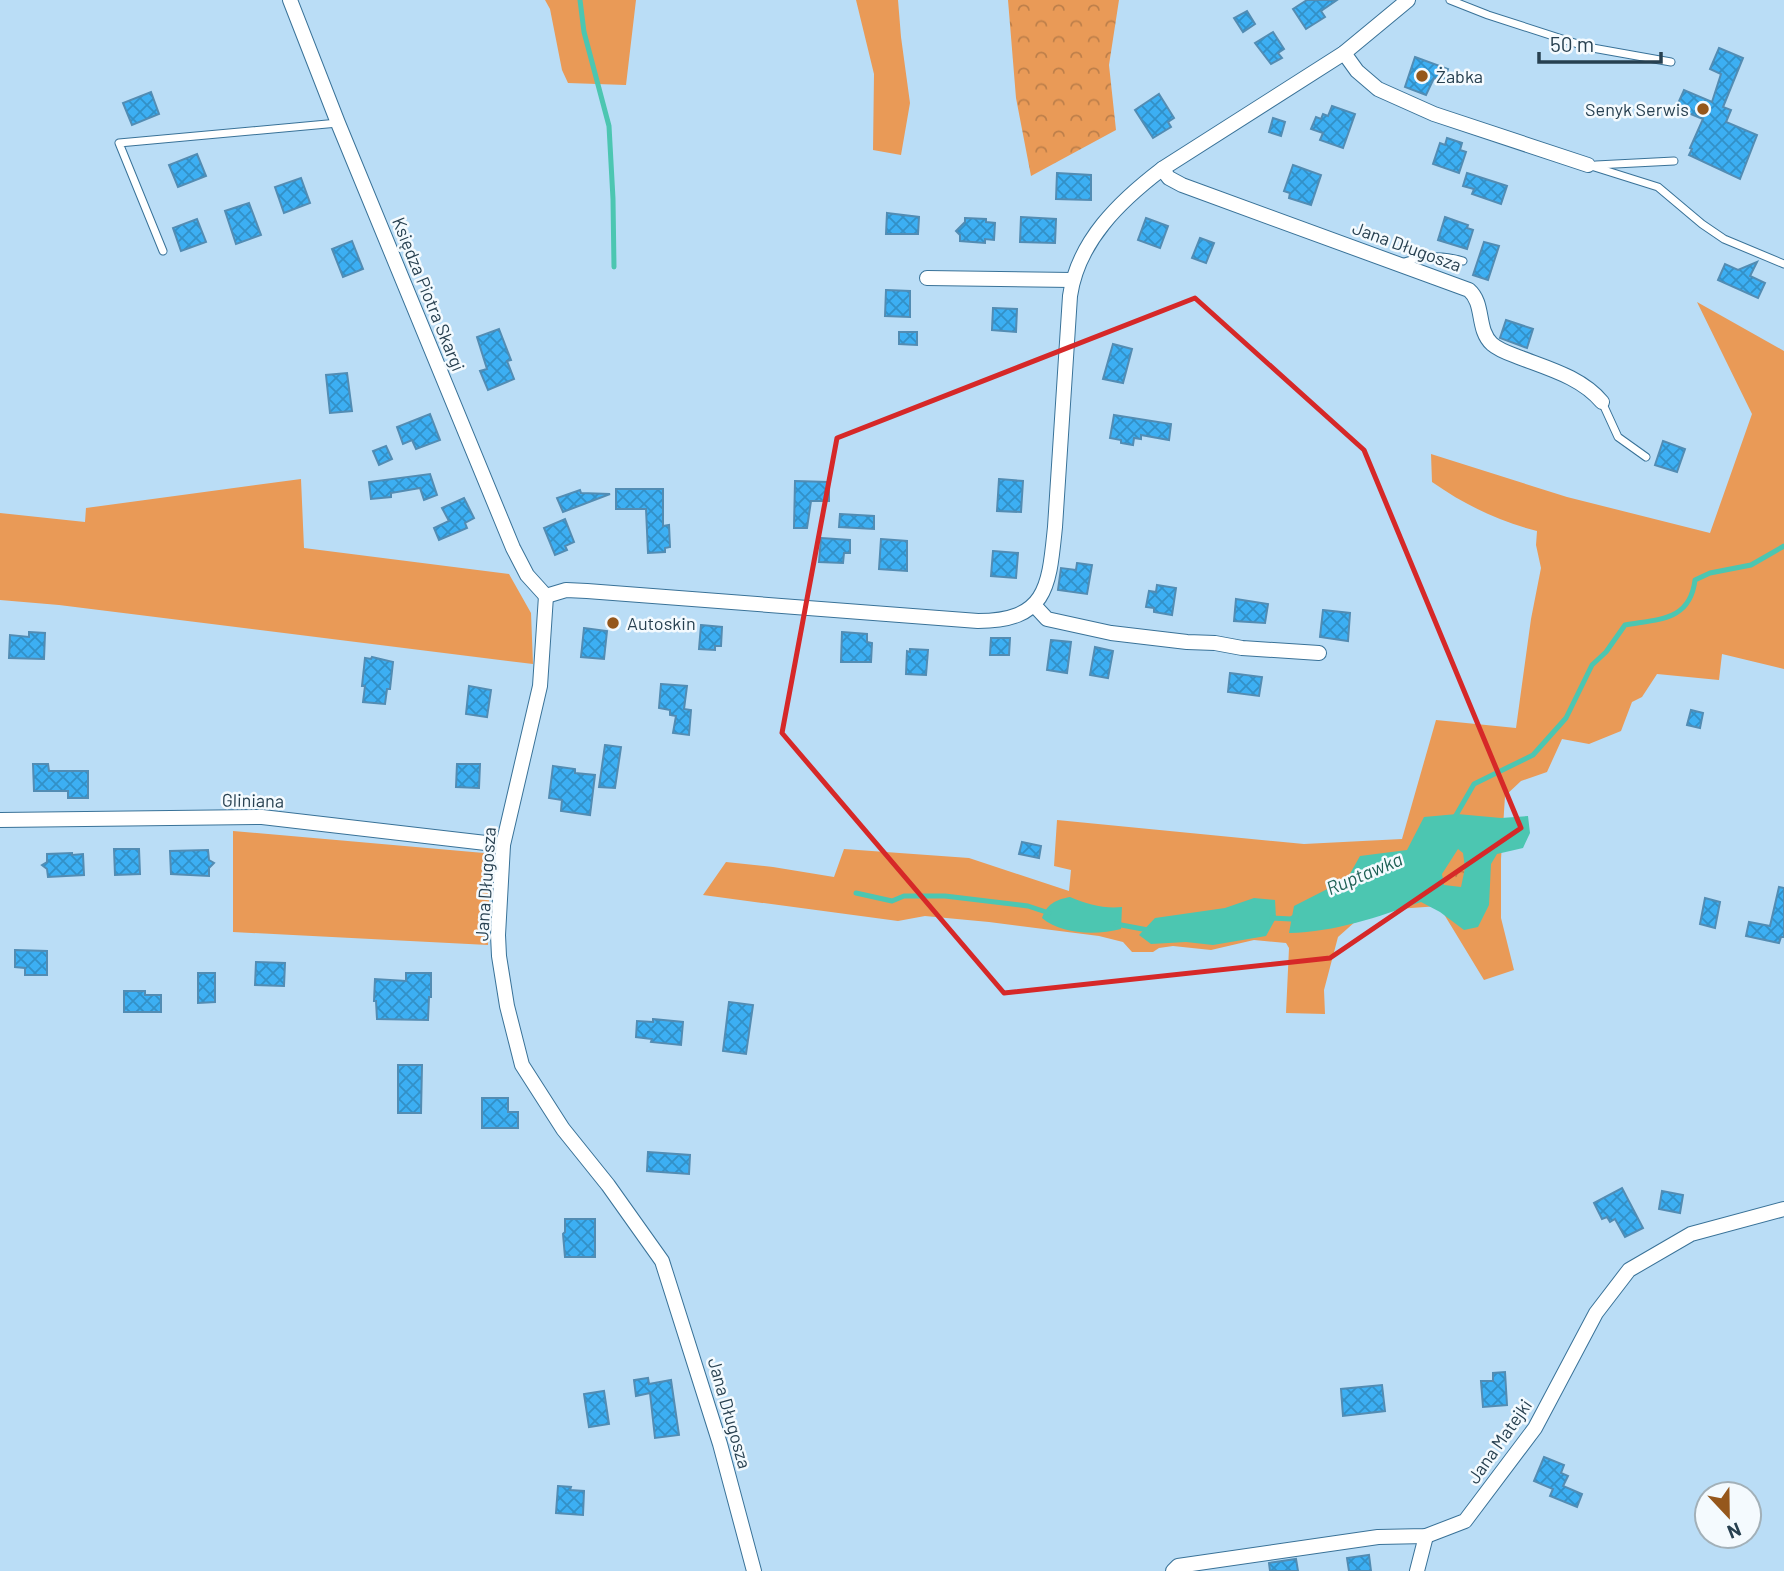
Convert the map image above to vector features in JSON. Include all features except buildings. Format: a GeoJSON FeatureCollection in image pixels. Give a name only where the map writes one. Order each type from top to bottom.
{"type":"FeatureCollection","features":[{"type":"Feature","properties":{"kind":"street","name":"Księdza Piotra Skargi"},"geometry":{"type":"LineString","coordinates":[[290,0],[513,548],[527,575],[546,596]]}},
{"type":"Feature","properties":{"kind":"street"},"geometry":{"type":"LineString","coordinates":[[546,596],[566,590],[978,621],[1016,618],[1034,605],[1043,590],[1053,546],[1072,280],[1091,242],[1106,219],[1138,187],[1344,53],[1408,0]]}},
{"type":"Feature","properties":{"kind":"street"},"geometry":{"type":"LineString","coordinates":[[1344,53],[1357,71],[1378,89],[1434,114],[1588,165]]}},
{"type":"Feature","properties":{"kind":"street","name":"Jana Długosza"},"geometry":{"type":"LineString","coordinates":[[1162,169],[1169,178],[1182,185],[1469,290],[1479,304],[1485,334],[1492,344],[1562,373],[1588,389],[1602,402]]}},
{"type":"Feature","properties":{"kind":"street"},"geometry":{"type":"LineString","coordinates":[[927,278],[1072,280]]}},
{"type":"Feature","properties":{"kind":"street","name":"Jana Długosza"},"geometry":{"type":"LineString","coordinates":[[546,596],[540,686],[503,845],[499,956],[507,1006],[522,1065],[563,1129],[608,1185],[662,1261],[717,1432],[754,1571]]}},
{"type":"Feature","properties":{"kind":"street"},"geometry":{"type":"LineString","coordinates":[[1034,605],[1046,619],[1111,633],[1242,648],[1319,653]]}},
{"type":"Feature","properties":{"kind":"street","name":"Gliniana"},"geometry":{"type":"LineString","coordinates":[[0,820],[262,817],[503,845]]}},
{"type":"Feature","properties":{"kind":"street","name":"Jana Matejki"},"geometry":{"type":"LineString","coordinates":[[1173,1571],[1178,1566],[1378,1537],[1426,1536],[1465,1521],[1535,1428],[1595,1313],[1629,1270],[1691,1234],[1784,1209]]}},
{"type":"Feature","properties":{"kind":"street"},"geometry":{"type":"LineString","coordinates":[[1417,1571],[1426,1536]]}},
{"type":"Feature","properties":{"kind":"lane"},"geometry":{"type":"LineString","coordinates":[[1450,0],[1498,19],[1587,47],[1671,62]]}},
{"type":"Feature","properties":{"kind":"lane"},"geometry":{"type":"LineString","coordinates":[[163,251],[119,144],[338,123]]}},
{"type":"Feature","properties":{"kind":"lane"},"geometry":{"type":"LineString","coordinates":[[1588,165],[1674,161]]}},
{"type":"Feature","properties":{"kind":"lane"},"geometry":{"type":"LineString","coordinates":[[1588,165],[1658,187],[1724,239],[1784,264]]}},
{"type":"Feature","properties":{"kind":"lane"},"geometry":{"type":"LineString","coordinates":[[1400,264],[1433,256],[1463,261]]}},
{"type":"Feature","properties":{"kind":"lane"},"geometry":{"type":"LineString","coordinates":[[1602,402],[1618,437],[1647,457]]}},
{"type":"Feature","properties":{"kind":"highlighted area"},"geometry":{"type":"Polygon","coordinates":[[[1195,298],[1364,450],[1521,828],[1330,958],[1004,993],[782,733],[837,438],[1195,298]]]}},
{"type":"Feature","properties":{"kind":"green space"},"geometry":{"type":"Polygon","coordinates":[[[545,0],[636,0],[626,85],[568,83],[562,70],[550,9],[545,0]]]}},
{"type":"Feature","properties":{"kind":"green space"},"geometry":{"type":"Polygon","coordinates":[[[856,0],[898,0],[910,103],[901,155],[873,150],[874,74],[856,0]]]}},
{"type":"Feature","properties":{"kind":"green space"},"geometry":{"type":"Polygon","coordinates":[[[1008,0],[1119,0],[1109,65],[1116,130],[1031,176],[1016,98],[1008,0]]]}},
{"type":"Feature","properties":{"kind":"green space"},"geometry":{"type":"Polygon","coordinates":[[[1697,302],[1784,351],[1784,669],[1722,654],[1719,680],[1657,674],[1642,697],[1632,702],[1621,731],[1589,744],[1562,739],[1547,772],[1521,781],[1505,796],[1501,918],[1514,970],[1484,980],[1439,906],[1383,910],[1356,921],[1338,937],[1324,990],[1325,1014],[1286,1013],[1289,948],[1286,943],[1254,940],[1211,950],[1173,946],[1159,948],[1153,952],[1132,952],[1123,942],[1099,936],[925,916],[898,921],[703,895],[726,862],[834,877],[844,849],[969,858],[1069,891],[1071,870],[1054,866],[1057,820],[1304,844],[1402,839],[1436,720],[1516,728],[1541,568],[1536,545],[1537,531],[1482,511],[1432,482],[1431,454],[1567,497],[1710,533],[1752,414],[1697,302]]]}},
{"type":"Feature","properties":{"kind":"green space"},"geometry":{"type":"Polygon","coordinates":[[[301,479],[304,548],[509,574],[531,613],[533,664],[0,600],[0,513],[85,522],[86,508],[301,479]]]}},
{"type":"Feature","properties":{"kind":"green space"},"geometry":{"type":"Polygon","coordinates":[[[233,831],[484,853],[490,864],[488,945],[233,932],[233,831]]]}},
{"type":"Feature","properties":{"kind":"green space"},"geometry":{"type":"Polygon","coordinates":[[[1458,849],[1463,853],[1465,868],[1461,887],[1444,885],[1442,874],[1458,849]]]}},
{"type":"Feature","properties":{"kind":"water"},"geometry":{"type":"Polygon","coordinates":[[[1457,814],[1501,818],[1528,816],[1530,833],[1523,848],[1497,854],[1491,864],[1489,905],[1478,927],[1464,930],[1421,902],[1340,927],[1289,933],[1294,906],[1347,879],[1360,856],[1407,850],[1424,817],[1457,814]],[[1458,849],[1442,874],[1444,885],[1461,887],[1465,868],[1463,853],[1458,849]]]}},
{"type":"Feature","properties":{"kind":"water"},"geometry":{"type":"Polygon","coordinates":[[[1070,897],[1096,905],[1122,907],[1121,929],[1101,932],[1069,931],[1042,918],[1052,903],[1070,897]]]}},
{"type":"Feature","properties":{"kind":"water"},"geometry":{"type":"Polygon","coordinates":[[[1254,898],[1275,900],[1276,918],[1266,936],[1213,945],[1186,942],[1151,944],[1139,935],[1155,918],[1225,908],[1254,898]]]}},
{"type":"Feature","properties":{"kind":"waterway"},"geometry":{"type":"LineString","coordinates":[[580,0],[584,32],[609,126],[614,267]]}},
{"type":"Feature","properties":{"kind":"waterway","name":"Ruptawka"},"geometry":{"type":"LineString","coordinates":[[1455,817],[1474,784],[1533,755],[1566,718],[1592,665],[1606,652],[1625,625],[1671,616],[1687,603],[1695,580],[1710,573],[1751,565],[1784,546]]}},
{"type":"Feature","properties":{"kind":"waterway","name":"Ruptawka"},"geometry":{"type":"LineString","coordinates":[[856,893],[892,901],[904,896],[945,896],[1028,906],[1049,913]]}},
{"type":"Feature","properties":{"kind":"waterway","name":"Ruptawka"},"geometry":{"type":"LineString","coordinates":[[1272,918],[1291,919],[1296,916]]}},
{"type":"Feature","properties":{"kind":"waterway","name":"Ruptawka"},"geometry":{"type":"LineString","coordinates":[[1116,924],[1148,930]]}},
{"type":"Feature","properties":{"kind":"place","name":"Żabka"},"geometry":{"type":"Point","coordinates":[1422,76]}},
{"type":"Feature","properties":{"kind":"place","name":"Senyk Serwis"},"geometry":{"type":"Point","coordinates":[1703,109]}},
{"type":"Feature","properties":{"kind":"place","name":"Autoskin"},"geometry":{"type":"Point","coordinates":[613,623]}}]}
